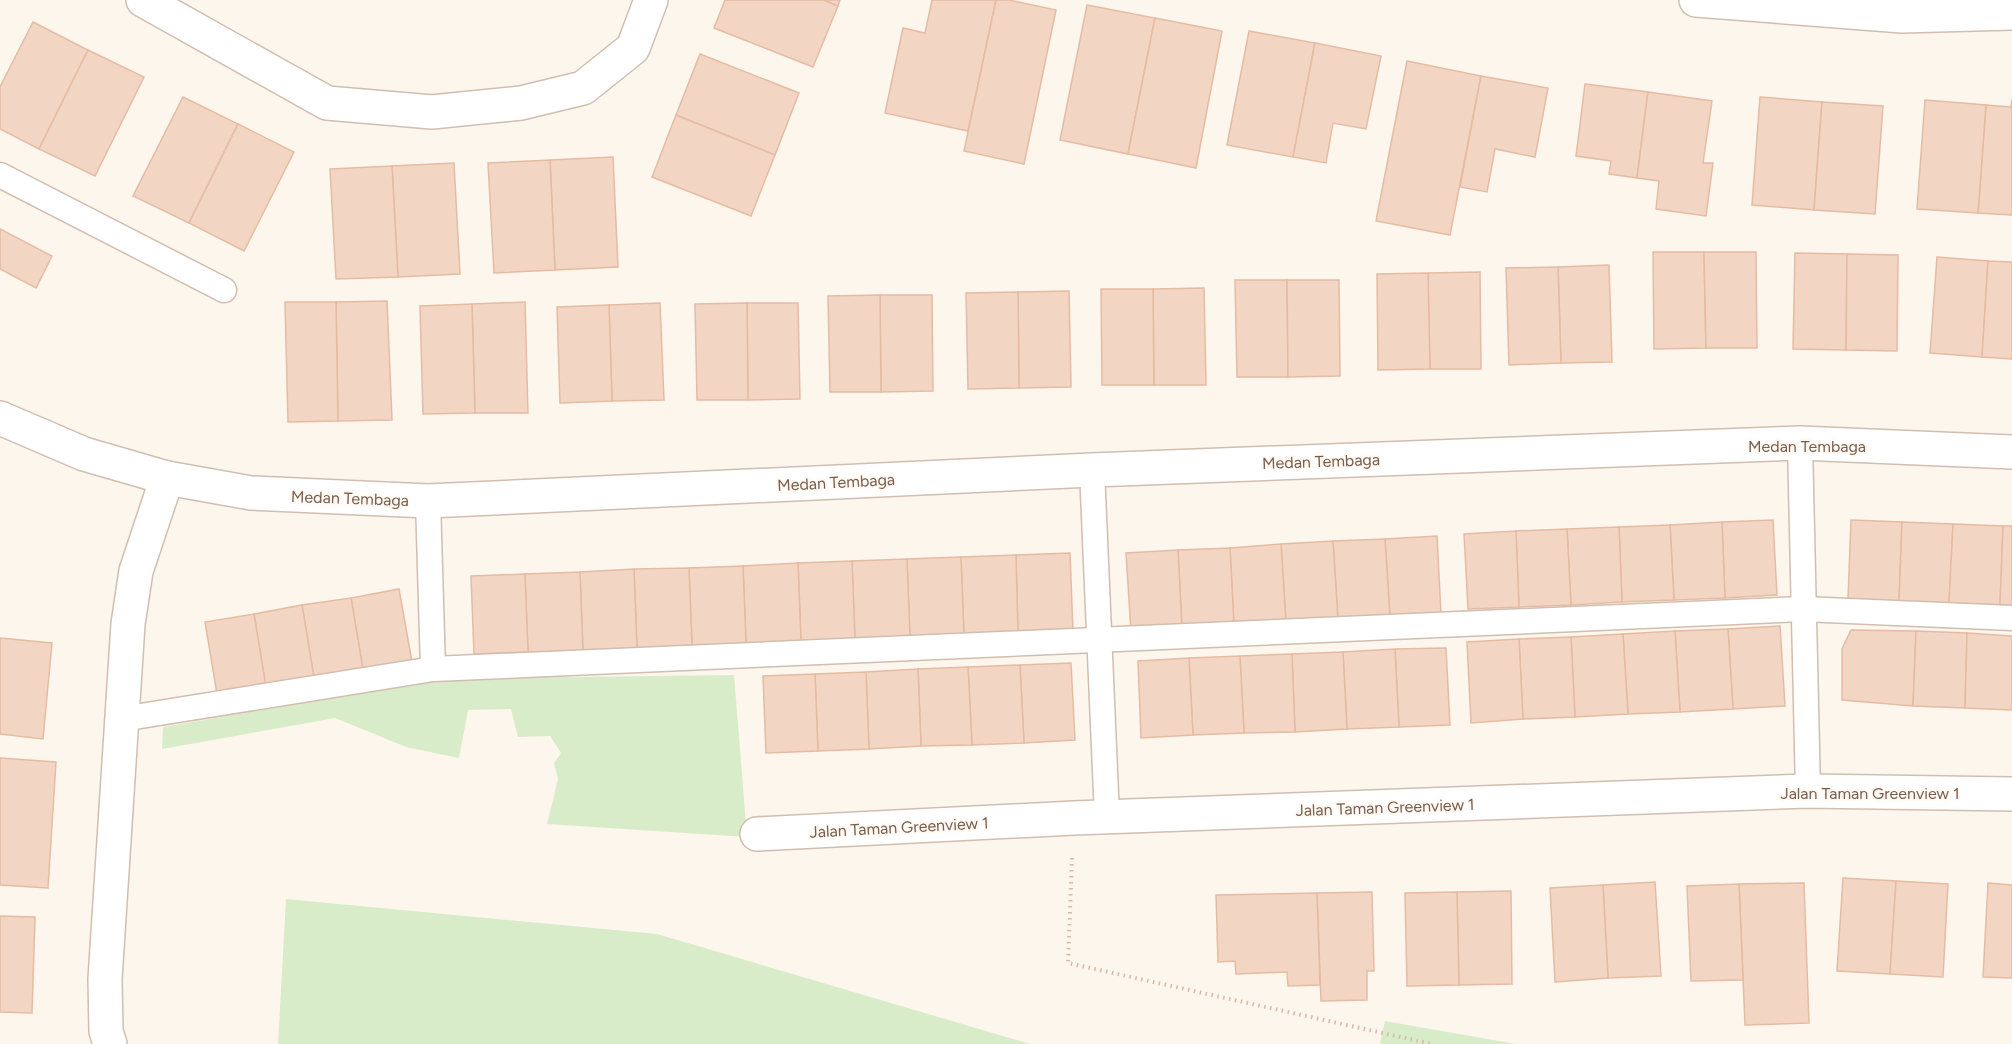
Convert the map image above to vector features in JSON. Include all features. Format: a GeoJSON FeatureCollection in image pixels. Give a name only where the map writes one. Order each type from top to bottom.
{"type":"FeatureCollection","features":[{"type":"Feature","properties":{"kind":"street"},"geometry":{"type":"LineString","coordinates":[[143,0],[327,103],[432,112],[520,103],[583,88],[633,48],[651,0]]}},
{"type":"Feature","properties":{"kind":"street"},"geometry":{"type":"LineString","coordinates":[[1696,0],[1902,16],[2012,13]]}},
{"type":"Feature","properties":{"kind":"street","name":"Medan Tembaga"},"geometry":{"type":"LineString","coordinates":[[0,417],[84,454],[167,478],[251,493],[428,501],[1092,470],[1800,443],[2012,452]]}},
{"type":"Feature","properties":{"kind":"street"},"geometry":{"type":"LineString","coordinates":[[110,1044],[106,1031],[105,979],[128,624],[136,571],[167,478]]}},
{"type":"Feature","properties":{"kind":"street","name":"Jalan Taman Greenview 1"},"geometry":{"type":"LineString","coordinates":[[758,834],[1074,818],[1808,791],[2012,794]]}},
{"type":"Feature","properties":{"kind":"lane"},"geometry":{"type":"LineString","coordinates":[[0,175],[224,290]]}},
{"type":"Feature","properties":{"kind":"lane"},"geometry":{"type":"LineString","coordinates":[[1800,443],[1808,791]]}},
{"type":"Feature","properties":{"kind":"lane"},"geometry":{"type":"LineString","coordinates":[[1092,470],[1107,817]]}},
{"type":"Feature","properties":{"kind":"lane"},"geometry":{"type":"LineString","coordinates":[[428,501],[433,669]]}},
{"type":"Feature","properties":{"kind":"lane"},"geometry":{"type":"LineString","coordinates":[[122,720],[433,669],[1803,609],[2012,618]]}},
{"type":"Feature","properties":{"kind":"path"},"geometry":{"type":"LineString","coordinates":[[1074,818],[1068,963],[1432,1044]]}},
{"type":"Feature","properties":{"kind":"green space"},"geometry":{"type":"Polygon","coordinates":[[[734,675],[747,837],[547,824],[558,779],[554,763],[561,753],[550,736],[518,737],[511,709],[468,710],[459,758],[406,747],[335,718],[162,749],[163,727],[410,685],[481,678],[734,675]]]}},
{"type":"Feature","properties":{"kind":"green space"},"geometry":{"type":"Polygon","coordinates":[[[286,899],[657,934],[1030,1044],[278,1044],[286,899]]]}},
{"type":"Feature","properties":{"kind":"green space"},"geometry":{"type":"Polygon","coordinates":[[[1385,1021],[1516,1044],[1380,1044],[1385,1021]]]}},
{"type":"Feature","properties":{"kind":"building"},"geometry":{"type":"Polygon","coordinates":[[[725,0],[824,0],[838,6],[813,67],[714,28],[725,0]]]}},
{"type":"Feature","properties":{"kind":"building"},"geometry":{"type":"Polygon","coordinates":[[[824,0],[840,0],[838,6],[824,0]]]}},
{"type":"Feature","properties":{"kind":"building"},"geometry":{"type":"Polygon","coordinates":[[[932,0],[996,0],[968,131],[885,113],[903,28],[925,33],[932,0]]]}},
{"type":"Feature","properties":{"kind":"building"},"geometry":{"type":"Polygon","coordinates":[[[996,0],[1009,0],[1056,10],[1024,164],[964,151],[996,0]]]}},
{"type":"Feature","properties":{"kind":"building"},"geometry":{"type":"Polygon","coordinates":[[[1087,5],[1155,18],[1128,154],[1060,140],[1087,5]]]}},
{"type":"Feature","properties":{"kind":"building"},"geometry":{"type":"Polygon","coordinates":[[[1155,18],[1222,31],[1196,168],[1128,154],[1155,18]]]}},
{"type":"Feature","properties":{"kind":"building"},"geometry":{"type":"Polygon","coordinates":[[[33,22],[88,50],[39,149],[0,129],[0,87],[33,22]]]}},
{"type":"Feature","properties":{"kind":"building"},"geometry":{"type":"Polygon","coordinates":[[[1249,31],[1315,43],[1293,157],[1227,145],[1249,31]]]}},
{"type":"Feature","properties":{"kind":"building"},"geometry":{"type":"Polygon","coordinates":[[[1315,43],[1381,56],[1366,129],[1333,123],[1326,163],[1293,157],[1315,43]]]}},
{"type":"Feature","properties":{"kind":"building"},"geometry":{"type":"Polygon","coordinates":[[[88,50],[144,77],[95,176],[39,149],[88,50]]]}},
{"type":"Feature","properties":{"kind":"building"},"geometry":{"type":"Polygon","coordinates":[[[700,54],[799,93],[775,155],[676,115],[700,54]]]}},
{"type":"Feature","properties":{"kind":"building"},"geometry":{"type":"Polygon","coordinates":[[[1407,61],[1481,76],[1450,235],[1376,221],[1407,61]]]}},
{"type":"Feature","properties":{"kind":"building"},"geometry":{"type":"Polygon","coordinates":[[[1481,76],[1548,88],[1535,157],[1495,149],[1487,192],[1460,187],[1481,76]]]}},
{"type":"Feature","properties":{"kind":"building"},"geometry":{"type":"Polygon","coordinates":[[[1585,84],[1648,92],[1637,178],[1609,174],[1611,161],[1576,156],[1585,84]]]}},
{"type":"Feature","properties":{"kind":"building"},"geometry":{"type":"Polygon","coordinates":[[[1648,92],[1712,101],[1703,163],[1713,163],[1706,216],[1656,209],[1659,181],[1637,178],[1648,92]]]}},
{"type":"Feature","properties":{"kind":"building"},"geometry":{"type":"Polygon","coordinates":[[[183,97],[238,124],[189,223],[133,196],[183,97]]]}},
{"type":"Feature","properties":{"kind":"building"},"geometry":{"type":"Polygon","coordinates":[[[1760,97],[1822,102],[1814,210],[1752,205],[1760,97]]]}},
{"type":"Feature","properties":{"kind":"building"},"geometry":{"type":"Polygon","coordinates":[[[2012,99],[2012,215],[1978,213],[1986,105],[2011,107],[2012,99]]]}},
{"type":"Feature","properties":{"kind":"building"},"geometry":{"type":"Polygon","coordinates":[[[1925,100],[1986,105],[1978,213],[1917,209],[1925,100]]]}},
{"type":"Feature","properties":{"kind":"building"},"geometry":{"type":"Polygon","coordinates":[[[1822,102],[1883,106],[1875,214],[1814,210],[1822,102]]]}},
{"type":"Feature","properties":{"kind":"building"},"geometry":{"type":"Polygon","coordinates":[[[676,115],[775,155],[751,216],[652,177],[676,115]]]}},
{"type":"Feature","properties":{"kind":"building"},"geometry":{"type":"Polygon","coordinates":[[[238,124],[294,152],[244,251],[189,223],[238,124]]]}},
{"type":"Feature","properties":{"kind":"building"},"geometry":{"type":"Polygon","coordinates":[[[613,157],[618,267],[555,270],[550,160],[613,157]]]}},
{"type":"Feature","properties":{"kind":"building"},"geometry":{"type":"Polygon","coordinates":[[[550,160],[555,270],[494,273],[488,163],[550,160]]]}},
{"type":"Feature","properties":{"kind":"building"},"geometry":{"type":"Polygon","coordinates":[[[454,163],[460,274],[398,277],[392,166],[454,163]]]}},
{"type":"Feature","properties":{"kind":"building"},"geometry":{"type":"Polygon","coordinates":[[[392,166],[398,277],[336,279],[330,169],[392,166]]]}},
{"type":"Feature","properties":{"kind":"building"},"geometry":{"type":"Polygon","coordinates":[[[0,229],[52,256],[36,288],[0,269],[0,229]]]}},
{"type":"Feature","properties":{"kind":"building"},"geometry":{"type":"Polygon","coordinates":[[[1653,252],[1704,252],[1706,348],[1654,349],[1653,252]]]}},
{"type":"Feature","properties":{"kind":"building"},"geometry":{"type":"Polygon","coordinates":[[[1704,252],[1756,252],[1757,348],[1706,348],[1704,252]]]}},
{"type":"Feature","properties":{"kind":"building"},"geometry":{"type":"Polygon","coordinates":[[[1795,253],[1847,254],[1846,350],[1793,349],[1795,253]]]}},
{"type":"Feature","properties":{"kind":"building"},"geometry":{"type":"Polygon","coordinates":[[[1847,254],[1898,255],[1897,351],[1846,350],[1847,254]]]}},
{"type":"Feature","properties":{"kind":"building"},"geometry":{"type":"Polygon","coordinates":[[[1937,257],[1988,261],[1982,357],[1930,353],[1937,257]]]}},
{"type":"Feature","properties":{"kind":"building"},"geometry":{"type":"Polygon","coordinates":[[[1988,261],[2012,262],[2012,359],[1982,357],[1988,261]]]}},
{"type":"Feature","properties":{"kind":"building"},"geometry":{"type":"Polygon","coordinates":[[[1609,265],[1612,362],[1561,363],[1558,267],[1609,265]]]}},
{"type":"Feature","properties":{"kind":"building"},"geometry":{"type":"Polygon","coordinates":[[[1558,267],[1561,363],[1509,365],[1506,268],[1558,267]]]}},
{"type":"Feature","properties":{"kind":"building"},"geometry":{"type":"Polygon","coordinates":[[[1480,272],[1481,369],[1430,369],[1428,273],[1480,272]]]}},
{"type":"Feature","properties":{"kind":"building"},"geometry":{"type":"Polygon","coordinates":[[[1428,273],[1430,369],[1378,370],[1377,274],[1428,273]]]}},
{"type":"Feature","properties":{"kind":"building"},"geometry":{"type":"Polygon","coordinates":[[[1235,280],[1287,280],[1288,377],[1237,377],[1235,280]]]}},
{"type":"Feature","properties":{"kind":"building"},"geometry":{"type":"Polygon","coordinates":[[[1287,280],[1339,280],[1340,376],[1288,377],[1287,280]]]}},
{"type":"Feature","properties":{"kind":"building"},"geometry":{"type":"Polygon","coordinates":[[[1204,288],[1206,385],[1154,385],[1153,289],[1204,288]]]}},
{"type":"Feature","properties":{"kind":"building"},"geometry":{"type":"Polygon","coordinates":[[[1101,289],[1153,289],[1154,385],[1102,385],[1101,289]]]}},
{"type":"Feature","properties":{"kind":"building"},"geometry":{"type":"Polygon","coordinates":[[[1069,291],[1071,387],[1019,388],[1018,292],[1069,291]]]}},
{"type":"Feature","properties":{"kind":"building"},"geometry":{"type":"Polygon","coordinates":[[[1018,292],[1019,388],[968,389],[966,293],[1018,292]]]}},
{"type":"Feature","properties":{"kind":"building"},"geometry":{"type":"Polygon","coordinates":[[[880,295],[932,295],[933,391],[881,392],[880,295]]]}},
{"type":"Feature","properties":{"kind":"building"},"geometry":{"type":"Polygon","coordinates":[[[880,295],[881,392],[830,392],[828,296],[880,295]]]}},
{"type":"Feature","properties":{"kind":"building"},"geometry":{"type":"Polygon","coordinates":[[[387,301],[392,420],[338,421],[336,302],[387,301]]]}},
{"type":"Feature","properties":{"kind":"building"},"geometry":{"type":"Polygon","coordinates":[[[285,302],[336,302],[338,421],[288,422],[285,302]]]}},
{"type":"Feature","properties":{"kind":"building"},"geometry":{"type":"Polygon","coordinates":[[[525,302],[528,413],[475,413],[472,304],[525,302]]]}},
{"type":"Feature","properties":{"kind":"building"},"geometry":{"type":"Polygon","coordinates":[[[660,303],[664,400],[612,401],[609,305],[660,303]]]}},
{"type":"Feature","properties":{"kind":"building"},"geometry":{"type":"Polygon","coordinates":[[[747,303],[798,303],[800,399],[748,400],[747,303]]]}},
{"type":"Feature","properties":{"kind":"building"},"geometry":{"type":"Polygon","coordinates":[[[747,303],[748,400],[697,400],[695,304],[747,303]]]}},
{"type":"Feature","properties":{"kind":"building"},"geometry":{"type":"Polygon","coordinates":[[[472,304],[475,413],[423,414],[420,306],[472,304]]]}},
{"type":"Feature","properties":{"kind":"building"},"geometry":{"type":"Polygon","coordinates":[[[609,305],[612,401],[560,403],[557,307],[609,305]]]}},
{"type":"Feature","properties":{"kind":"building"},"geometry":{"type":"Polygon","coordinates":[[[1773,520],[1777,595],[1725,598],[1722,522],[1773,520]]]}},
{"type":"Feature","properties":{"kind":"building"},"geometry":{"type":"Polygon","coordinates":[[[1851,520],[1902,522],[1899,602],[1848,599],[1851,520]]]}},
{"type":"Feature","properties":{"kind":"building"},"geometry":{"type":"Polygon","coordinates":[[[1722,522],[1725,598],[1674,600],[1670,525],[1722,522]]]}},
{"type":"Feature","properties":{"kind":"building"},"geometry":{"type":"Polygon","coordinates":[[[1902,522],[1953,524],[1949,603],[1899,602],[1902,522]]]}},
{"type":"Feature","properties":{"kind":"building"},"geometry":{"type":"Polygon","coordinates":[[[1953,524],[2003,526],[2000,605],[1949,603],[1953,524]]]}},
{"type":"Feature","properties":{"kind":"building"},"geometry":{"type":"Polygon","coordinates":[[[1670,525],[1674,600],[1622,602],[1619,527],[1670,525]]]}},
{"type":"Feature","properties":{"kind":"building"},"geometry":{"type":"Polygon","coordinates":[[[2003,526],[2012,526],[2012,606],[2000,605],[2003,526]]]}},
{"type":"Feature","properties":{"kind":"building"},"geometry":{"type":"Polygon","coordinates":[[[1619,527],[1622,602],[1571,605],[1567,529],[1619,527]]]}},
{"type":"Feature","properties":{"kind":"building"},"geometry":{"type":"Polygon","coordinates":[[[1567,529],[1571,605],[1519,607],[1516,531],[1567,529]]]}},
{"type":"Feature","properties":{"kind":"building"},"geometry":{"type":"Polygon","coordinates":[[[1516,531],[1519,607],[1468,609],[1464,534],[1516,531]]]}},
{"type":"Feature","properties":{"kind":"building"},"geometry":{"type":"Polygon","coordinates":[[[1437,536],[1441,614],[1390,617],[1385,539],[1437,536]]]}},
{"type":"Feature","properties":{"kind":"building"},"geometry":{"type":"Polygon","coordinates":[[[1385,539],[1390,617],[1338,620],[1333,541],[1385,539]]]}},
{"type":"Feature","properties":{"kind":"building"},"geometry":{"type":"Polygon","coordinates":[[[1333,541],[1338,620],[1286,623],[1281,544],[1333,541]]]}},
{"type":"Feature","properties":{"kind":"building"},"geometry":{"type":"Polygon","coordinates":[[[1281,544],[1286,623],[1234,626],[1230,548],[1281,544]]]}},
{"type":"Feature","properties":{"kind":"building"},"geometry":{"type":"Polygon","coordinates":[[[1230,548],[1234,626],[1182,629],[1178,550],[1230,548]]]}},
{"type":"Feature","properties":{"kind":"building"},"geometry":{"type":"Polygon","coordinates":[[[1178,550],[1182,629],[1131,632],[1126,553],[1178,550]]]}},
{"type":"Feature","properties":{"kind":"building"},"geometry":{"type":"Polygon","coordinates":[[[1070,553],[1073,632],[1018,634],[1016,555],[1070,553]]]}},
{"type":"Feature","properties":{"kind":"building"},"geometry":{"type":"Polygon","coordinates":[[[1016,555],[1018,634],[964,636],[961,557],[1016,555]]]}},
{"type":"Feature","properties":{"kind":"building"},"geometry":{"type":"Polygon","coordinates":[[[961,557],[964,636],[910,638],[907,559],[961,557]]]}},
{"type":"Feature","properties":{"kind":"building"},"geometry":{"type":"Polygon","coordinates":[[[907,559],[910,638],[855,640],[852,561],[907,559]]]}},
{"type":"Feature","properties":{"kind":"building"},"geometry":{"type":"Polygon","coordinates":[[[852,561],[855,640],[801,642],[798,563],[852,561]]]}},
{"type":"Feature","properties":{"kind":"building"},"geometry":{"type":"Polygon","coordinates":[[[798,563],[801,642],[746,644],[743,566],[798,563]]]}},
{"type":"Feature","properties":{"kind":"building"},"geometry":{"type":"Polygon","coordinates":[[[743,566],[746,644],[692,646],[689,568],[743,566]]]}},
{"type":"Feature","properties":{"kind":"building"},"geometry":{"type":"Polygon","coordinates":[[[689,568],[692,646],[637,649],[634,569],[689,568]]]}},
{"type":"Feature","properties":{"kind":"building"},"geometry":{"type":"Polygon","coordinates":[[[634,569],[637,649],[583,651],[580,572],[634,569]]]}},
{"type":"Feature","properties":{"kind":"building"},"geometry":{"type":"Polygon","coordinates":[[[580,572],[583,651],[528,652],[525,574],[580,572]]]}},
{"type":"Feature","properties":{"kind":"building"},"geometry":{"type":"Polygon","coordinates":[[[525,574],[528,652],[474,654],[471,576],[525,574]]]}},
{"type":"Feature","properties":{"kind":"building"},"geometry":{"type":"Polygon","coordinates":[[[399,589],[412,662],[363,670],[351,598],[399,589]]]}},
{"type":"Feature","properties":{"kind":"building"},"geometry":{"type":"Polygon","coordinates":[[[351,598],[363,670],[314,678],[302,605],[351,598]]]}},
{"type":"Feature","properties":{"kind":"building"},"geometry":{"type":"Polygon","coordinates":[[[302,605],[314,678],[266,687],[254,614],[302,605]]]}},
{"type":"Feature","properties":{"kind":"building"},"geometry":{"type":"Polygon","coordinates":[[[254,614],[266,687],[217,694],[205,622],[254,614]]]}},
{"type":"Feature","properties":{"kind":"building"},"geometry":{"type":"Polygon","coordinates":[[[1780,626],[1785,706],[1733,709],[1728,629],[1780,626]]]}},
{"type":"Feature","properties":{"kind":"building"},"geometry":{"type":"Polygon","coordinates":[[[1728,629],[1733,709],[1680,712],[1675,631],[1728,629]]]}},
{"type":"Feature","properties":{"kind":"building"},"geometry":{"type":"Polygon","coordinates":[[[1851,630],[1916,631],[1913,706],[1842,700],[1842,649],[1851,630]]]}},
{"type":"Feature","properties":{"kind":"building"},"geometry":{"type":"Polygon","coordinates":[[[1675,631],[1680,712],[1628,714],[1623,634],[1675,631]]]}},
{"type":"Feature","properties":{"kind":"building"},"geometry":{"type":"Polygon","coordinates":[[[1916,631],[1967,633],[1965,708],[1913,706],[1916,631]]]}},
{"type":"Feature","properties":{"kind":"building"},"geometry":{"type":"Polygon","coordinates":[[[1967,633],[2012,636],[2012,710],[1965,708],[1967,633]]]}},
{"type":"Feature","properties":{"kind":"building"},"geometry":{"type":"Polygon","coordinates":[[[1623,634],[1628,714],[1575,717],[1571,637],[1623,634]]]}},
{"type":"Feature","properties":{"kind":"building"},"geometry":{"type":"Polygon","coordinates":[[[1571,637],[1575,717],[1523,719],[1519,639],[1571,637]]]}},
{"type":"Feature","properties":{"kind":"building"},"geometry":{"type":"Polygon","coordinates":[[[0,638],[52,643],[43,739],[0,734],[0,638]]]}},
{"type":"Feature","properties":{"kind":"building"},"geometry":{"type":"Polygon","coordinates":[[[1519,639],[1523,719],[1471,723],[1467,642],[1519,639]]]}},
{"type":"Feature","properties":{"kind":"building"},"geometry":{"type":"Polygon","coordinates":[[[1446,648],[1450,725],[1399,727],[1395,649],[1446,648]]]}},
{"type":"Feature","properties":{"kind":"building"},"geometry":{"type":"Polygon","coordinates":[[[1395,649],[1399,727],[1347,729],[1343,652],[1395,649]]]}},
{"type":"Feature","properties":{"kind":"building"},"geometry":{"type":"Polygon","coordinates":[[[1343,652],[1347,729],[1295,732],[1292,654],[1343,652]]]}},
{"type":"Feature","properties":{"kind":"building"},"geometry":{"type":"Polygon","coordinates":[[[1292,654],[1295,732],[1244,733],[1240,656],[1292,654]]]}},
{"type":"Feature","properties":{"kind":"building"},"geometry":{"type":"Polygon","coordinates":[[[1240,656],[1244,733],[1193,735],[1189,658],[1240,656]]]}},
{"type":"Feature","properties":{"kind":"building"},"geometry":{"type":"Polygon","coordinates":[[[1189,658],[1193,735],[1141,738],[1138,661],[1189,658]]]}},
{"type":"Feature","properties":{"kind":"building"},"geometry":{"type":"Polygon","coordinates":[[[1071,663],[1075,740],[1024,743],[1020,665],[1071,663]]]}},
{"type":"Feature","properties":{"kind":"building"},"geometry":{"type":"Polygon","coordinates":[[[1020,665],[1024,743],[972,745],[968,667],[1020,665]]]}},
{"type":"Feature","properties":{"kind":"building"},"geometry":{"type":"Polygon","coordinates":[[[968,667],[972,745],[921,746],[918,669],[968,667]]]}},
{"type":"Feature","properties":{"kind":"building"},"geometry":{"type":"Polygon","coordinates":[[[918,669],[921,746],[869,749],[866,672],[918,669]]]}},
{"type":"Feature","properties":{"kind":"building"},"geometry":{"type":"Polygon","coordinates":[[[866,672],[869,749],[818,751],[815,674],[866,672]]]}},
{"type":"Feature","properties":{"kind":"building"},"geometry":{"type":"Polygon","coordinates":[[[815,674],[818,751],[766,753],[763,676],[815,674]]]}},
{"type":"Feature","properties":{"kind":"building"},"geometry":{"type":"Polygon","coordinates":[[[0,758],[56,762],[48,888],[0,885],[0,758]]]}},
{"type":"Feature","properties":{"kind":"building"},"geometry":{"type":"Polygon","coordinates":[[[1843,878],[1896,881],[1890,974],[1837,971],[1843,878]]]}},
{"type":"Feature","properties":{"kind":"building"},"geometry":{"type":"Polygon","coordinates":[[[1896,881],[1948,884],[1943,977],[1890,974],[1896,881]]]}},
{"type":"Feature","properties":{"kind":"building"},"geometry":{"type":"Polygon","coordinates":[[[1655,882],[1661,976],[1608,978],[1603,885],[1655,882]]]}},
{"type":"Feature","properties":{"kind":"building"},"geometry":{"type":"Polygon","coordinates":[[[1804,883],[1809,1023],[1745,1025],[1739,884],[1804,883]]]}},
{"type":"Feature","properties":{"kind":"building"},"geometry":{"type":"Polygon","coordinates":[[[1988,883],[2012,885],[2012,978],[1983,977],[1988,883]]]}},
{"type":"Feature","properties":{"kind":"building"},"geometry":{"type":"Polygon","coordinates":[[[1739,884],[1743,980],[1691,981],[1687,886],[1739,884]]]}},
{"type":"Feature","properties":{"kind":"building"},"geometry":{"type":"Polygon","coordinates":[[[1603,885],[1608,978],[1555,982],[1550,888],[1603,885]]]}},
{"type":"Feature","properties":{"kind":"building"},"geometry":{"type":"Polygon","coordinates":[[[1511,891],[1512,984],[1459,985],[1457,892],[1511,891]]]}},
{"type":"Feature","properties":{"kind":"building"},"geometry":{"type":"Polygon","coordinates":[[[1372,892],[1374,971],[1367,971],[1367,1000],[1321,1001],[1317,893],[1372,892]]]}},
{"type":"Feature","properties":{"kind":"building"},"geometry":{"type":"Polygon","coordinates":[[[1457,892],[1459,985],[1407,986],[1405,893],[1457,892]]]}},
{"type":"Feature","properties":{"kind":"building"},"geometry":{"type":"Polygon","coordinates":[[[1317,893],[1320,985],[1288,986],[1287,972],[1236,974],[1235,961],[1218,962],[1216,895],[1317,893]]]}},
{"type":"Feature","properties":{"kind":"building"},"geometry":{"type":"Polygon","coordinates":[[[0,916],[35,917],[32,1013],[0,1012],[0,916]]]}}]}
